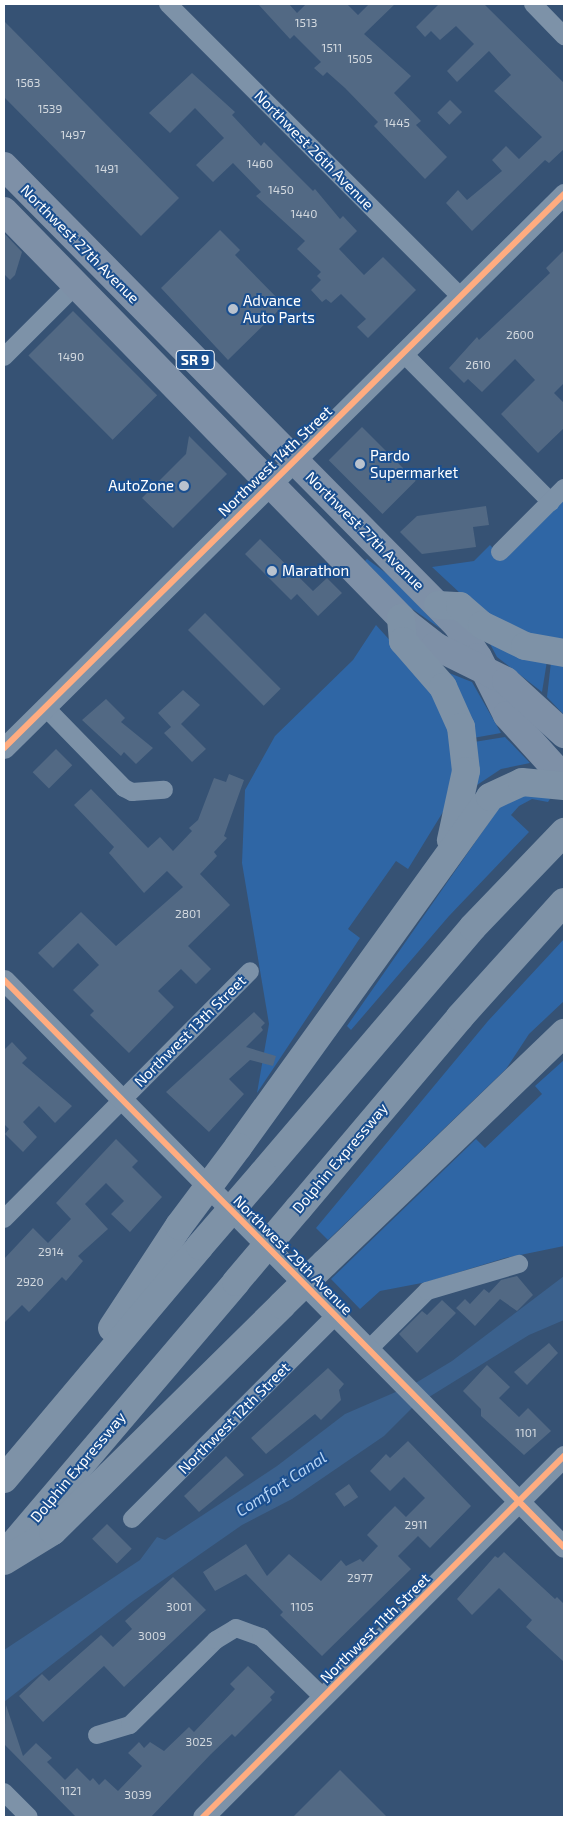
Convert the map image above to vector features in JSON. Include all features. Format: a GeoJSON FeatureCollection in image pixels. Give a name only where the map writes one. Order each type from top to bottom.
{"type":"FeatureCollection","features":[{"type":"Feature","properties":{"kind":"highway","name":"Northwest 27th Avenue"},"geometry":{"type":"LineString","coordinates":[[4,166],[438,605],[470,642],[507,715],[564,778]]}},
{"type":"Feature","properties":{"kind":"highway","name":"Northwest 27th Avenue"},"geometry":{"type":"LineString","coordinates":[[4,211],[401,618],[435,646],[483,670],[522,693],[564,734]]}},
{"type":"Feature","properties":{"kind":"highway"},"geometry":{"type":"LineString","coordinates":[[438,605],[460,606],[482,625],[525,646],[564,654]]}},
{"type":"Feature","properties":{"kind":"highway"},"geometry":{"type":"LineString","coordinates":[[401,618],[404,641],[447,693],[464,741],[464,788],[446,858]]}},
{"type":"Feature","properties":{"kind":"highway"},"geometry":{"type":"LineString","coordinates":[[42,1434],[179,1226],[238,1147],[481,808],[499,790],[522,782],[564,786]]}},
{"type":"Feature","properties":{"kind":"highway"},"geometry":{"type":"LineString","coordinates":[[4,1479],[473,927],[562,835]]}},
{"type":"Feature","properties":{"kind":"highway","name":"Dolphin Expressway"},"geometry":{"type":"LineString","coordinates":[[4,1555],[460,1017],[564,902]]}},
{"type":"Feature","properties":{"kind":"highway"},"geometry":{"type":"LineString","coordinates":[[4,1561],[53,1531],[325,1263],[564,1033]]}},
{"type":"Feature","properties":{"kind":"street","name":"Northwest 26th Avenue"},"geometry":{"type":"LineString","coordinates":[[168,4],[461,297]]}},
{"type":"Feature","properties":{"kind":"street"},"geometry":{"type":"LineString","coordinates":[[533,4],[564,36]]}},
{"type":"Feature","properties":{"kind":"street","name":"Northwest 14th Street"},"geometry":{"type":"LineString","coordinates":[[4,748],[270,482],[404,353],[564,194]]}},
{"type":"Feature","properties":{"kind":"street"},"geometry":{"type":"LineString","coordinates":[[4,357],[77,284]]}},
{"type":"Feature","properties":{"kind":"street"},"geometry":{"type":"LineString","coordinates":[[404,353],[551,502]]}},
{"type":"Feature","properties":{"kind":"street"},"geometry":{"type":"LineString","coordinates":[[500,552],[564,488]]}},
{"type":"Feature","properties":{"kind":"street"},"geometry":{"type":"LineString","coordinates":[[45,707],[124,788],[132,792],[164,790]]}},
{"type":"Feature","properties":{"kind":"street","name":"Northwest 13th Street"},"geometry":{"type":"LineString","coordinates":[[4,1219],[250,971]]}},
{"type":"Feature","properties":{"kind":"street","name":"Northwest 29th Avenue"},"geometry":{"type":"LineString","coordinates":[[4,980],[564,1547]]}},
{"type":"Feature","properties":{"kind":"street"},"geometry":{"type":"LineString","coordinates":[[369,1350],[427,1291],[519,1264]]}},
{"type":"Feature","properties":{"kind":"street","name":"Northwest 12th Street"},"geometry":{"type":"LineString","coordinates":[[132,1519],[336,1316]]}},
{"type":"Feature","properties":{"kind":"street","name":"Northwest 11th Street"},"geometry":{"type":"LineString","coordinates":[[213,1814],[322,1697],[564,1456]]}},
{"type":"Feature","properties":{"kind":"street"},"geometry":{"type":"LineString","coordinates":[[97,1734],[130,1725],[216,1640],[242,1628],[266,1641],[322,1697]]}},
{"type":"Feature","properties":{"kind":"street"},"geometry":{"type":"LineString","coordinates":[[4,1792],[28,1817]]}},
{"type":"Feature","properties":{"kind":"shaded area"},"geometry":{"type":"Polygon","coordinates":[[[564,498],[564,647],[536,638],[475,607],[432,567],[474,561],[490,545],[503,559],[564,498]]]}},
{"type":"Feature","properties":{"kind":"shaded area"},"geometry":{"type":"Polygon","coordinates":[[[367,559],[390,576],[441,629],[408,606],[365,561],[367,559]]]}},
{"type":"Feature","properties":{"kind":"shaded area"},"geometry":{"type":"Polygon","coordinates":[[[376,625],[423,677],[458,745],[446,807],[408,869],[396,861],[348,929],[360,938],[257,1093],[269,1024],[242,863],[245,790],[275,736],[353,660],[376,625]]]}},
{"type":"Feature","properties":{"kind":"shaded area"},"geometry":{"type":"Polygon","coordinates":[[[489,642],[547,661],[542,692],[497,657],[489,642]]]}},
{"type":"Feature","properties":{"kind":"shaded area"},"geometry":{"type":"Polygon","coordinates":[[[551,662],[564,663],[564,715],[547,697],[551,662]]]}},
{"type":"Feature","properties":{"kind":"shaded area"},"geometry":{"type":"Polygon","coordinates":[[[449,673],[472,682],[501,733],[473,738],[449,673]]]}},
{"type":"Feature","properties":{"kind":"shaded area"},"geometry":{"type":"Polygon","coordinates":[[[505,737],[530,763],[501,769],[477,785],[474,742],[505,737]]]}},
{"type":"Feature","properties":{"kind":"shaded area"},"geometry":{"type":"Polygon","coordinates":[[[510,795],[552,796],[548,802],[532,799],[519,806],[511,815],[529,832],[449,916],[351,1030],[347,1026],[492,818],[490,811],[510,795]]]}},
{"type":"Feature","properties":{"kind":"shaded area"},"geometry":{"type":"Polygon","coordinates":[[[564,939],[564,1001],[529,1034],[506,1069],[328,1240],[316,1228],[488,1021],[564,939]]]}},
{"type":"Feature","properties":{"kind":"shaded area"},"geometry":{"type":"Polygon","coordinates":[[[564,1060],[564,1246],[505,1258],[427,1282],[380,1291],[360,1309],[331,1279],[476,1139],[485,1148],[542,1094],[535,1086],[564,1060]]]}},
{"type":"Feature","properties":{"kind":"water","name":"Comfort Canal"},"geometry":{"type":"Polygon","coordinates":[[[564,1276],[564,1320],[529,1335],[413,1407],[384,1436],[292,1499],[242,1525],[133,1601],[4,1702],[4,1650],[140,1560],[157,1537],[165,1540],[277,1466],[345,1414],[414,1384],[452,1361],[564,1276]]]}},
{"type":"Feature","properties":{"kind":"building"},"geometry":{"type":"Polygon","coordinates":[[[258,4],[289,4],[297,13],[306,4],[347,4],[358,15],[369,4],[395,4],[364,34],[411,76],[394,93],[421,121],[416,125],[447,157],[425,179],[374,126],[378,122],[345,88],[327,72],[323,76],[314,68],[321,62],[294,35],[290,39],[258,4]]]}},
{"type":"Feature","properties":{"kind":"building"},"geometry":{"type":"Polygon","coordinates":[[[439,4],[484,4],[564,83],[564,149],[549,163],[545,160],[472,231],[446,203],[458,190],[467,200],[502,171],[492,160],[506,146],[519,159],[542,137],[494,91],[511,75],[489,51],[457,82],[447,71],[474,44],[456,26],[440,40],[431,31],[425,37],[416,27],[439,4]]]}},
{"type":"Feature","properties":{"kind":"building"},"geometry":{"type":"Polygon","coordinates":[[[4,21],[179,198],[141,236],[4,97],[4,21]]]}},
{"type":"Feature","properties":{"kind":"building"},"geometry":{"type":"Polygon","coordinates":[[[192,73],[235,112],[232,115],[261,146],[264,142],[313,191],[315,189],[340,219],[343,216],[357,231],[339,249],[364,275],[383,257],[416,290],[368,338],[357,327],[366,319],[341,294],[331,303],[326,299],[322,302],[311,290],[321,280],[317,276],[321,272],[297,249],[305,241],[256,196],[261,192],[233,163],[213,182],[196,165],[224,138],[195,108],[170,133],[149,113],[192,73]]]}},
{"type":"Feature","properties":{"kind":"building"},"geometry":{"type":"Polygon","coordinates":[[[450,100],[462,112],[449,125],[437,113],[450,100]]]}},
{"type":"Feature","properties":{"kind":"building","name":"Advance Auto Parts"},"geometry":{"type":"Polygon","coordinates":[[[220,230],[240,250],[235,255],[284,305],[228,360],[161,288],[220,230]]]}},
{"type":"Feature","properties":{"kind":"building"},"geometry":{"type":"Polygon","coordinates":[[[4,233],[22,252],[15,275],[10,280],[4,274],[4,233]]]}},
{"type":"Feature","properties":{"kind":"building"},"geometry":{"type":"Polygon","coordinates":[[[564,250],[564,383],[554,393],[564,403],[564,428],[538,453],[501,414],[535,380],[515,359],[482,392],[468,379],[464,383],[449,368],[477,337],[479,340],[550,273],[546,268],[564,250]]]}},
{"type":"Feature","properties":{"kind":"building"},"geometry":{"type":"Polygon","coordinates":[[[73,311],[157,395],[113,440],[28,356],[73,311]]]}},
{"type":"Feature","properties":{"kind":"building"},"geometry":{"type":"Polygon","coordinates":[[[362,427],[416,481],[383,514],[329,460],[362,427]]]}},
{"type":"Feature","properties":{"kind":"building","name":"AutoZone"},"geometry":{"type":"Polygon","coordinates":[[[189,436],[227,474],[173,528],[142,498],[186,454],[189,436]]]}},
{"type":"Feature","properties":{"kind":"building"},"geometry":{"type":"Polygon","coordinates":[[[486,506],[489,525],[473,527],[476,547],[422,554],[400,532],[417,516],[486,506]]]}},
{"type":"Feature","properties":{"kind":"building","name":"Marathon"},"geometry":{"type":"Polygon","coordinates":[[[260,539],[313,591],[327,578],[342,593],[318,616],[297,594],[291,600],[245,554],[260,539]]]}},
{"type":"Feature","properties":{"kind":"building"},"geometry":{"type":"Polygon","coordinates":[[[205,613],[281,689],[264,706],[188,630],[205,613]]]}},
{"type":"Feature","properties":{"kind":"building"},"geometry":{"type":"Polygon","coordinates":[[[183,690],[200,705],[181,724],[206,749],[192,762],[164,733],[171,727],[158,713],[183,690]]]}},
{"type":"Feature","properties":{"kind":"building"},"geometry":{"type":"Polygon","coordinates":[[[106,699],[125,718],[121,722],[153,748],[136,764],[124,752],[121,756],[82,720],[106,699]]]}},
{"type":"Feature","properties":{"kind":"building"},"geometry":{"type":"Polygon","coordinates":[[[56,749],[72,765],[49,789],[33,772],[56,749]]]}},
{"type":"Feature","properties":{"kind":"building"},"geometry":{"type":"Polygon","coordinates":[[[229,774],[244,780],[224,836],[227,838],[214,852],[217,856],[200,874],[230,905],[188,946],[211,969],[196,984],[181,969],[158,991],[174,1007],[129,1053],[90,1015],[94,1011],[73,990],[99,965],[78,943],[53,968],[38,953],[81,912],[116,946],[183,887],[167,871],[144,893],[109,853],[114,847],[74,805],[91,789],[148,848],[160,837],[173,851],[192,831],[189,828],[198,820],[214,778],[226,782],[229,774]]]}},
{"type":"Feature","properties":{"kind":"building"},"geometry":{"type":"Polygon","coordinates":[[[254,1012],[265,1023],[261,1027],[263,1030],[246,1047],[276,1056],[273,1066],[250,1060],[229,1079],[244,1094],[209,1132],[166,1092],[254,1012]]]}},
{"type":"Feature","properties":{"kind":"building"},"geometry":{"type":"Polygon","coordinates":[[[12,1042],[27,1058],[22,1063],[72,1106],[55,1123],[39,1106],[23,1122],[37,1137],[23,1152],[5,1134],[9,1129],[4,1124],[4,1050],[12,1042]]]}},
{"type":"Feature","properties":{"kind":"building"},"geometry":{"type":"Polygon","coordinates":[[[116,1139],[138,1161],[132,1167],[162,1197],[130,1232],[111,1214],[124,1201],[106,1183],[85,1204],[108,1229],[78,1256],[83,1261],[66,1281],[62,1277],[29,1312],[22,1305],[4,1323],[4,1259],[33,1228],[48,1243],[71,1219],[56,1203],[116,1139]]]}},
{"type":"Feature","properties":{"kind":"building"},"geometry":{"type":"Polygon","coordinates":[[[517,1276],[533,1295],[517,1311],[500,1299],[475,1326],[456,1308],[465,1299],[470,1304],[484,1289],[489,1293],[501,1280],[517,1276]]]}},
{"type":"Feature","properties":{"kind":"building"},"geometry":{"type":"Polygon","coordinates":[[[442,1300],[456,1313],[417,1353],[399,1334],[422,1311],[427,1315],[442,1300]]]}},
{"type":"Feature","properties":{"kind":"building"},"geometry":{"type":"Polygon","coordinates":[[[549,1343],[558,1353],[527,1385],[514,1372],[549,1343]]]}},
{"type":"Feature","properties":{"kind":"building"},"geometry":{"type":"Polygon","coordinates":[[[487,1365],[510,1387],[499,1398],[519,1417],[528,1408],[551,1431],[524,1455],[481,1416],[481,1409],[463,1391],[487,1365]]]}},
{"type":"Feature","properties":{"kind":"building"},"geometry":{"type":"Polygon","coordinates":[[[328,1368],[344,1384],[339,1390],[341,1400],[321,1420],[315,1414],[266,1454],[251,1438],[328,1368]]]}},
{"type":"Feature","properties":{"kind":"building"},"geometry":{"type":"Polygon","coordinates":[[[408,1441],[471,1506],[430,1548],[418,1536],[398,1556],[411,1569],[322,1656],[280,1615],[283,1612],[246,1574],[215,1591],[203,1572],[246,1544],[267,1576],[289,1554],[321,1581],[341,1560],[346,1566],[360,1559],[363,1562],[378,1546],[367,1535],[385,1516],[395,1506],[406,1517],[425,1498],[404,1477],[390,1491],[370,1471],[386,1454],[390,1458],[408,1441]]]}},
{"type":"Feature","properties":{"kind":"building"},"geometry":{"type":"Polygon","coordinates":[[[226,1456],[244,1475],[199,1512],[184,1496],[226,1456]]]}},
{"type":"Feature","properties":{"kind":"building"},"geometry":{"type":"Polygon","coordinates":[[[349,1484],[358,1497],[344,1507],[335,1494],[349,1484]]]}},
{"type":"Feature","properties":{"kind":"building"},"geometry":{"type":"Polygon","coordinates":[[[107,1524],[132,1549],[117,1564],[92,1539],[107,1524]]]}},
{"type":"Feature","properties":{"kind":"building"},"geometry":{"type":"Polygon","coordinates":[[[504,1552],[555,1599],[557,1597],[564,1604],[564,1662],[526,1627],[532,1620],[499,1588],[472,1615],[457,1599],[495,1556],[498,1558],[504,1552]]]}},
{"type":"Feature","properties":{"kind":"building"},"geometry":{"type":"Polygon","coordinates":[[[173,1577],[206,1610],[124,1687],[104,1666],[43,1722],[19,1696],[42,1674],[49,1681],[101,1635],[113,1647],[132,1629],[125,1621],[173,1577]]]}},
{"type":"Feature","properties":{"kind":"building"},"geometry":{"type":"Polygon","coordinates":[[[248,1666],[275,1692],[270,1697],[272,1700],[235,1737],[232,1734],[211,1754],[151,1817],[76,1817],[4,1744],[6,1705],[23,1756],[36,1743],[52,1758],[47,1762],[65,1780],[77,1768],[90,1781],[93,1778],[99,1785],[105,1779],[118,1791],[142,1766],[128,1753],[139,1742],[144,1748],[150,1742],[164,1751],[189,1727],[194,1732],[235,1689],[230,1684],[248,1666]]]}},
{"type":"Feature","properties":{"kind":"building"},"geometry":{"type":"Polygon","coordinates":[[[340,1770],[387,1817],[293,1817],[340,1770]]]}},
{"type":"Feature","properties":{"kind":"cycle path"},"geometry":{"type":"LineString","coordinates":[[4,748],[564,194]]}},
{"type":"Feature","properties":{"kind":"cycle path"},"geometry":{"type":"LineString","coordinates":[[4,980],[564,1547]]}},
{"type":"Feature","properties":{"kind":"cycle path"},"geometry":{"type":"LineString","coordinates":[[203,1817],[564,1456]]}},
{"type":"Feature","properties":{"kind":"place","name":"Advance Auto Parts"},"geometry":{"type":"Point","coordinates":[233,309]}},
{"type":"Feature","properties":{"kind":"place","name":"Pardo Supermarket"},"geometry":{"type":"Point","coordinates":[360,464]}},
{"type":"Feature","properties":{"kind":"place","name":"AutoZone"},"geometry":{"type":"Point","coordinates":[184,486]}},
{"type":"Feature","properties":{"kind":"place","name":"Marathon"},"geometry":{"type":"Point","coordinates":[272,571]}}]}
